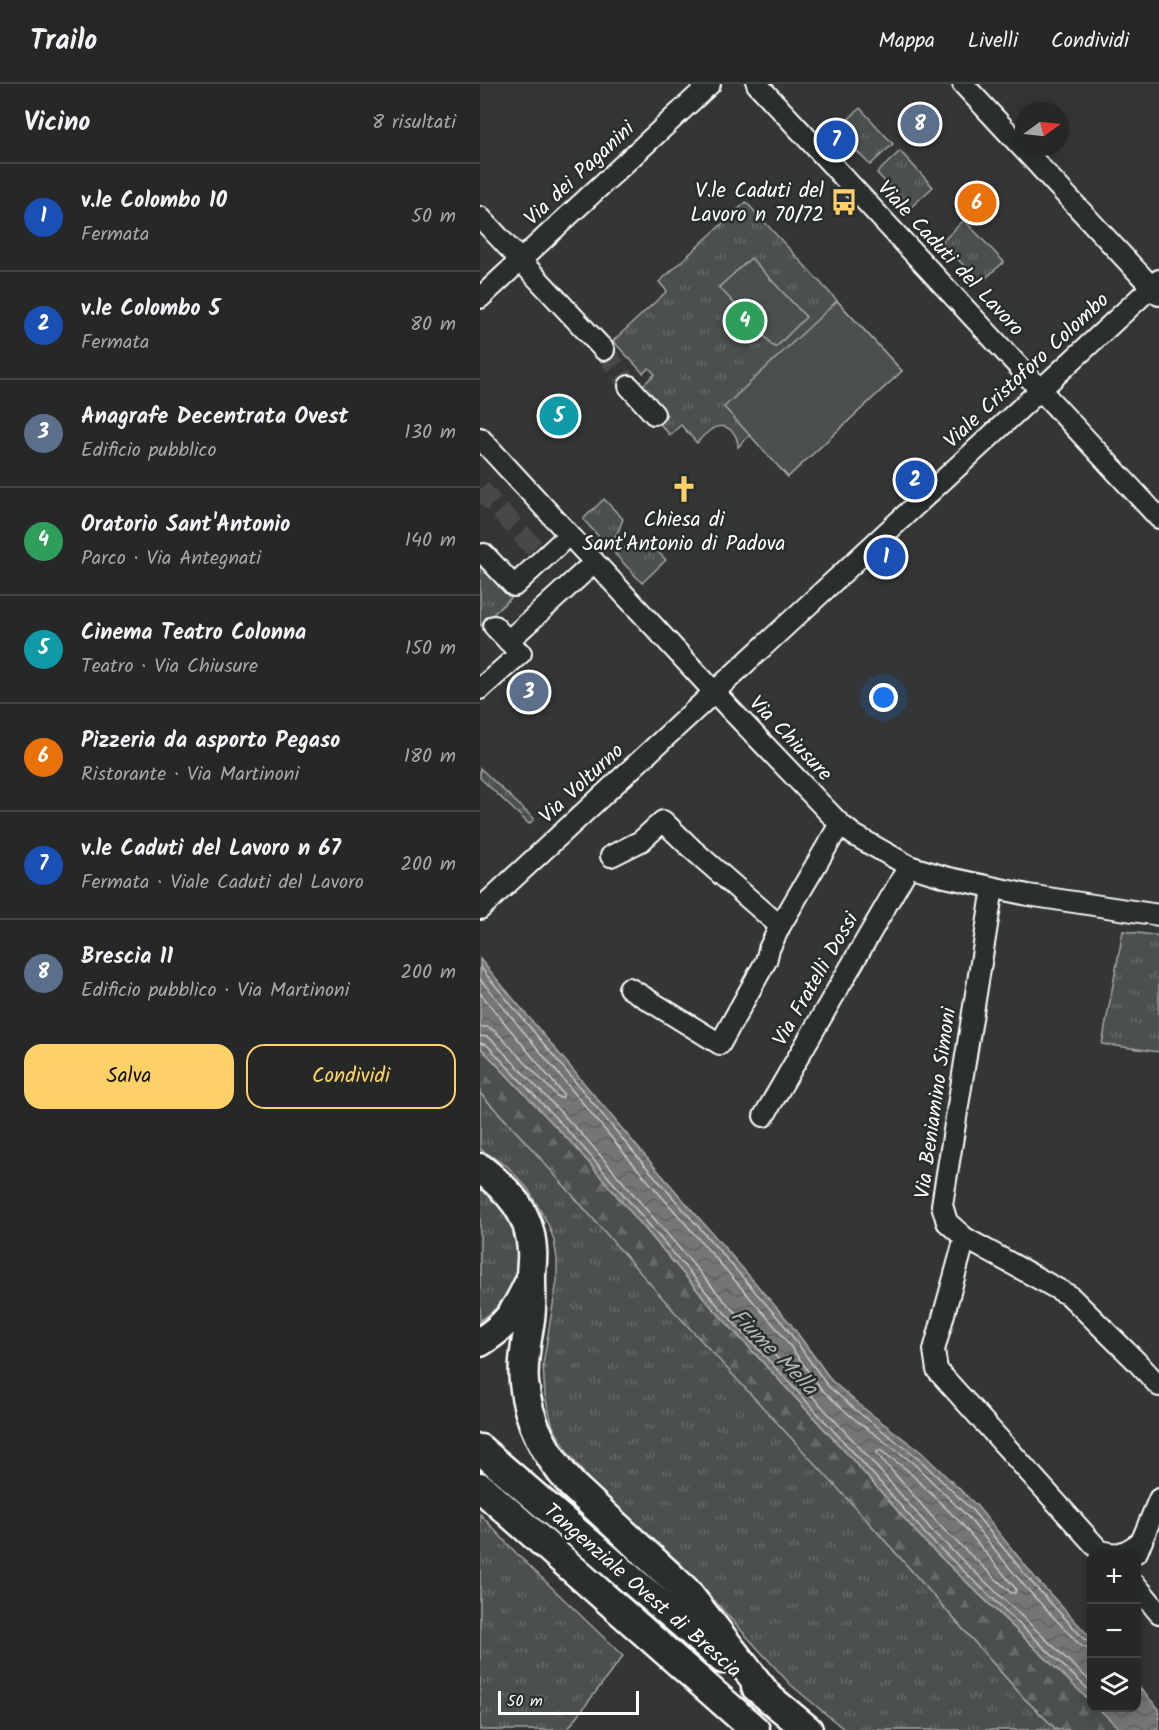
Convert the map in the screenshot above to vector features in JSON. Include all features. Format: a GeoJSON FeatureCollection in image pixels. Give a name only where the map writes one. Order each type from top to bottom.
{"type":"FeatureCollection","features":[{"type":"Feature","properties":{"kind":"highway"},"geometry":{"type":"LineString","coordinates":[[480,1168],[506,1190],[520,1207],[530,1229],[533,1252],[531,1306],[524,1380],[531,1420],[544,1448],[572,1485],[685,1590],[770,1699]]}},
{"type":"Feature","properties":{"kind":"highway"},"geometry":{"type":"LineString","coordinates":[[480,1342],[497,1331],[509,1319],[531,1278]]}},
{"type":"Feature","properties":{"kind":"highway","name":"Tangenziale Ovest di Brescia"},"geometry":{"type":"LineString","coordinates":[[480,1449],[808,1730]]}},
{"type":"Feature","properties":{"kind":"highway","name":"Tangenziale Ovest di Brescia"},"geometry":{"type":"LineString","coordinates":[[480,1487],[754,1730]]}},
{"type":"Feature","properties":{"kind":"street","name":"Via dei Paganini"},"geometry":{"type":"LineString","coordinates":[[480,298],[710,84]]}},
{"type":"Feature","properties":{"kind":"street","name":"Viale Caduti del Lavoro"},"geometry":{"type":"LineString","coordinates":[[758,84],[1159,518]]}},
{"type":"Feature","properties":{"kind":"street"},"geometry":{"type":"LineString","coordinates":[[963,84],[1157,287]]}},
{"type":"Feature","properties":{"kind":"street"},"geometry":{"type":"LineString","coordinates":[[480,217],[604,350]]}},
{"type":"Feature","properties":{"kind":"street","name":"Viale Cristoforo Colombo"},"geometry":{"type":"LineString","coordinates":[[715,693],[1040,390],[1157,287]]}},
{"type":"Feature","properties":{"kind":"street"},"geometry":{"type":"LineString","coordinates":[[629,386],[654,414]]}},
{"type":"Feature","properties":{"kind":"street","name":"Via Chiusure"},"geometry":{"type":"LineString","coordinates":[[480,438],[715,693],[840,824],[854,835],[909,866],[945,877],[993,888],[1159,915]]}},
{"type":"Feature","properties":{"kind":"street"},"geometry":{"type":"LineString","coordinates":[[484,554],[514,586],[542,557],[560,543]]}},
{"type":"Feature","properties":{"kind":"street"},"geometry":{"type":"LineString","coordinates":[[480,689],[585,571]]}},
{"type":"Feature","properties":{"kind":"street"},"geometry":{"type":"LineString","coordinates":[[494,626],[516,649]]}},
{"type":"Feature","properties":{"kind":"street","name":"Via Volturno"},"geometry":{"type":"LineString","coordinates":[[480,909],[715,693]]}},
{"type":"Feature","properties":{"kind":"street"},"geometry":{"type":"LineString","coordinates":[[611,856],[641,842],[663,820],[692,849],[780,926]]}},
{"type":"Feature","properties":{"kind":"street"},"geometry":{"type":"LineString","coordinates":[[629,988],[720,1044],[766,961],[780,926],[840,824]]}},
{"type":"Feature","properties":{"kind":"street","name":"Via Fratelli Dossi"},"geometry":{"type":"LineString","coordinates":[[764,1116],[909,866]]}},
{"type":"Feature","properties":{"kind":"street","name":"Via Beniamino Simoni"},"geometry":{"type":"LineString","coordinates":[[993,888],[942,1205],[947,1222],[965,1238],[1070,1296],[1159,1386]]}},
{"type":"Feature","properties":{"kind":"street"},"geometry":{"type":"LineString","coordinates":[[965,1238],[934,1350],[937,1370],[1099,1550],[1112,1554],[1139,1548],[1159,1498]]}},
{"type":"Feature","properties":{"kind":"street"},"geometry":{"type":"LineString","coordinates":[[1141,1590],[1159,1613]]}},
{"type":"Feature","properties":{"kind":"green space"},"geometry":{"type":"Polygon","coordinates":[[[860,108],[893,144],[870,165],[837,130],[860,108]]]}},
{"type":"Feature","properties":{"kind":"green space"},"geometry":{"type":"Polygon","coordinates":[[[900,151],[933,187],[910,208],[877,173],[900,151]]]}},
{"type":"Feature","properties":{"kind":"green space"},"geometry":{"type":"Polygon","coordinates":[[[746,202],[902,371],[788,477],[750,435],[738,447],[733,433],[722,426],[712,429],[697,443],[681,425],[670,435],[659,423],[667,415],[641,387],[655,374],[649,368],[643,373],[613,341],[667,291],[659,282],[746,202]]]}},
{"type":"Feature","properties":{"kind":"green space"},"geometry":{"type":"Polygon","coordinates":[[[964,220],[1004,262],[980,283],[942,242],[964,220]]]}},
{"type":"Feature","properties":{"kind":"green space"},"geometry":{"type":"Polygon","coordinates":[[[751,258],[806,317],[776,347],[771,345],[719,287],[751,258]]]}},
{"type":"Feature","properties":{"kind":"green space"},"geometry":{"type":"Polygon","coordinates":[[[837,301],[902,371],[788,477],[724,407],[837,301]]]}},
{"type":"Feature","properties":{"kind":"green space"},"geometry":{"type":"Polygon","coordinates":[[[604,499],[623,519],[608,547],[583,519],[604,499]]]}},
{"type":"Feature","properties":{"kind":"green space"},"geometry":{"type":"Polygon","coordinates":[[[648,541],[666,560],[642,583],[615,554],[629,545],[648,541]]]}},
{"type":"Feature","properties":{"kind":"green space"},"geometry":{"type":"Polygon","coordinates":[[[482,564],[513,596],[480,626],[480,566],[482,564]]]}},
{"type":"Feature","properties":{"kind":"green space"},"geometry":{"type":"Polygon","coordinates":[[[480,768],[534,819],[529,824],[480,778],[480,768]]]}},
{"type":"Feature","properties":{"kind":"green space"},"geometry":{"type":"Polygon","coordinates":[[[1123,931],[1159,936],[1159,1052],[1102,1044],[1123,931]]]}},
{"type":"Feature","properties":{"kind":"green space"},"geometry":{"type":"Polygon","coordinates":[[[480,1047],[578,1150],[710,1305],[926,1543],[1087,1698],[1087,1712],[1102,1712],[1121,1730],[1057,1730],[1023,1697],[865,1518],[673,1310],[480,1093],[480,1047]]]}},
{"type":"Feature","properties":{"kind":"green space"},"geometry":{"type":"Polygon","coordinates":[[[480,1093],[865,1518],[1023,1697],[1057,1730],[845,1730],[791,1685],[679,1562],[600,1494],[569,1454],[553,1427],[545,1396],[543,1364],[557,1281],[554,1240],[548,1224],[528,1189],[507,1166],[480,1149],[480,1093]]]}},
{"type":"Feature","properties":{"kind":"green space"},"geometry":{"type":"Polygon","coordinates":[[[480,1188],[496,1202],[508,1219],[515,1236],[518,1255],[516,1273],[509,1291],[497,1307],[480,1321],[480,1188]]]}},
{"type":"Feature","properties":{"kind":"green space"},"geometry":{"type":"Polygon","coordinates":[[[480,1514],[517,1554],[623,1656],[567,1730],[480,1730],[480,1514]]]}},
{"type":"Feature","properties":{"kind":"water","name":"Fiume Mella"},"geometry":{"type":"Polygon","coordinates":[[[480,959],[640,1150],[790,1323],[832,1381],[921,1452],[977,1506],[1037,1580],[1087,1634],[1087,1698],[926,1543],[710,1305],[578,1150],[480,1047],[480,959]]]}},
{"type":"Feature","properties":{"kind":"water"},"geometry":{"type":"Polygon","coordinates":[[[1141,1689],[1159,1709],[1159,1730],[1121,1730],[1102,1712],[1141,1712],[1141,1689]]]}},
{"type":"Feature","properties":{"kind":"tunnel"},"geometry":{"type":"LineString","coordinates":[[604,350],[629,386]]}},
{"type":"Feature","properties":{"kind":"tunnel"},"geometry":{"type":"LineString","coordinates":[[480,489],[541,555]]}},
{"type":"Feature","properties":{"kind":"place","name":"Brescia 11"},"geometry":{"type":"Point","coordinates":[920,124]}},
{"type":"Feature","properties":{"kind":"place","name":"v.le Caduti del Lavoro n 67"},"geometry":{"type":"Point","coordinates":[836,140]}},
{"type":"Feature","properties":{"kind":"place","name":"V.le Caduti del Lavoro n 70/72"},"geometry":{"type":"Point","coordinates":[844,202]}},
{"type":"Feature","properties":{"kind":"place","name":"Pizzeria da asporto Pegaso"},"geometry":{"type":"Point","coordinates":[977,203]}},
{"type":"Feature","properties":{"kind":"place","name":"Oratorio Sant'Antonio"},"geometry":{"type":"Point","coordinates":[745,321]}},
{"type":"Feature","properties":{"kind":"place","name":"Cinema Teatro Colonna"},"geometry":{"type":"Point","coordinates":[559,416]}},
{"type":"Feature","properties":{"kind":"place","name":"v.le Colombo 5"},"geometry":{"type":"Point","coordinates":[915,480]}},
{"type":"Feature","properties":{"kind":"place","name":"Chiesa di Sant'Antonio di Padova"},"geometry":{"type":"Point","coordinates":[684,489]}},
{"type":"Feature","properties":{"kind":"place","name":"v.le Colombo 10"},"geometry":{"type":"Point","coordinates":[886,557]}},
{"type":"Feature","properties":{"kind":"place","name":"Anagrafe Decentrata Ovest"},"geometry":{"type":"Point","coordinates":[529,692]}}]}
